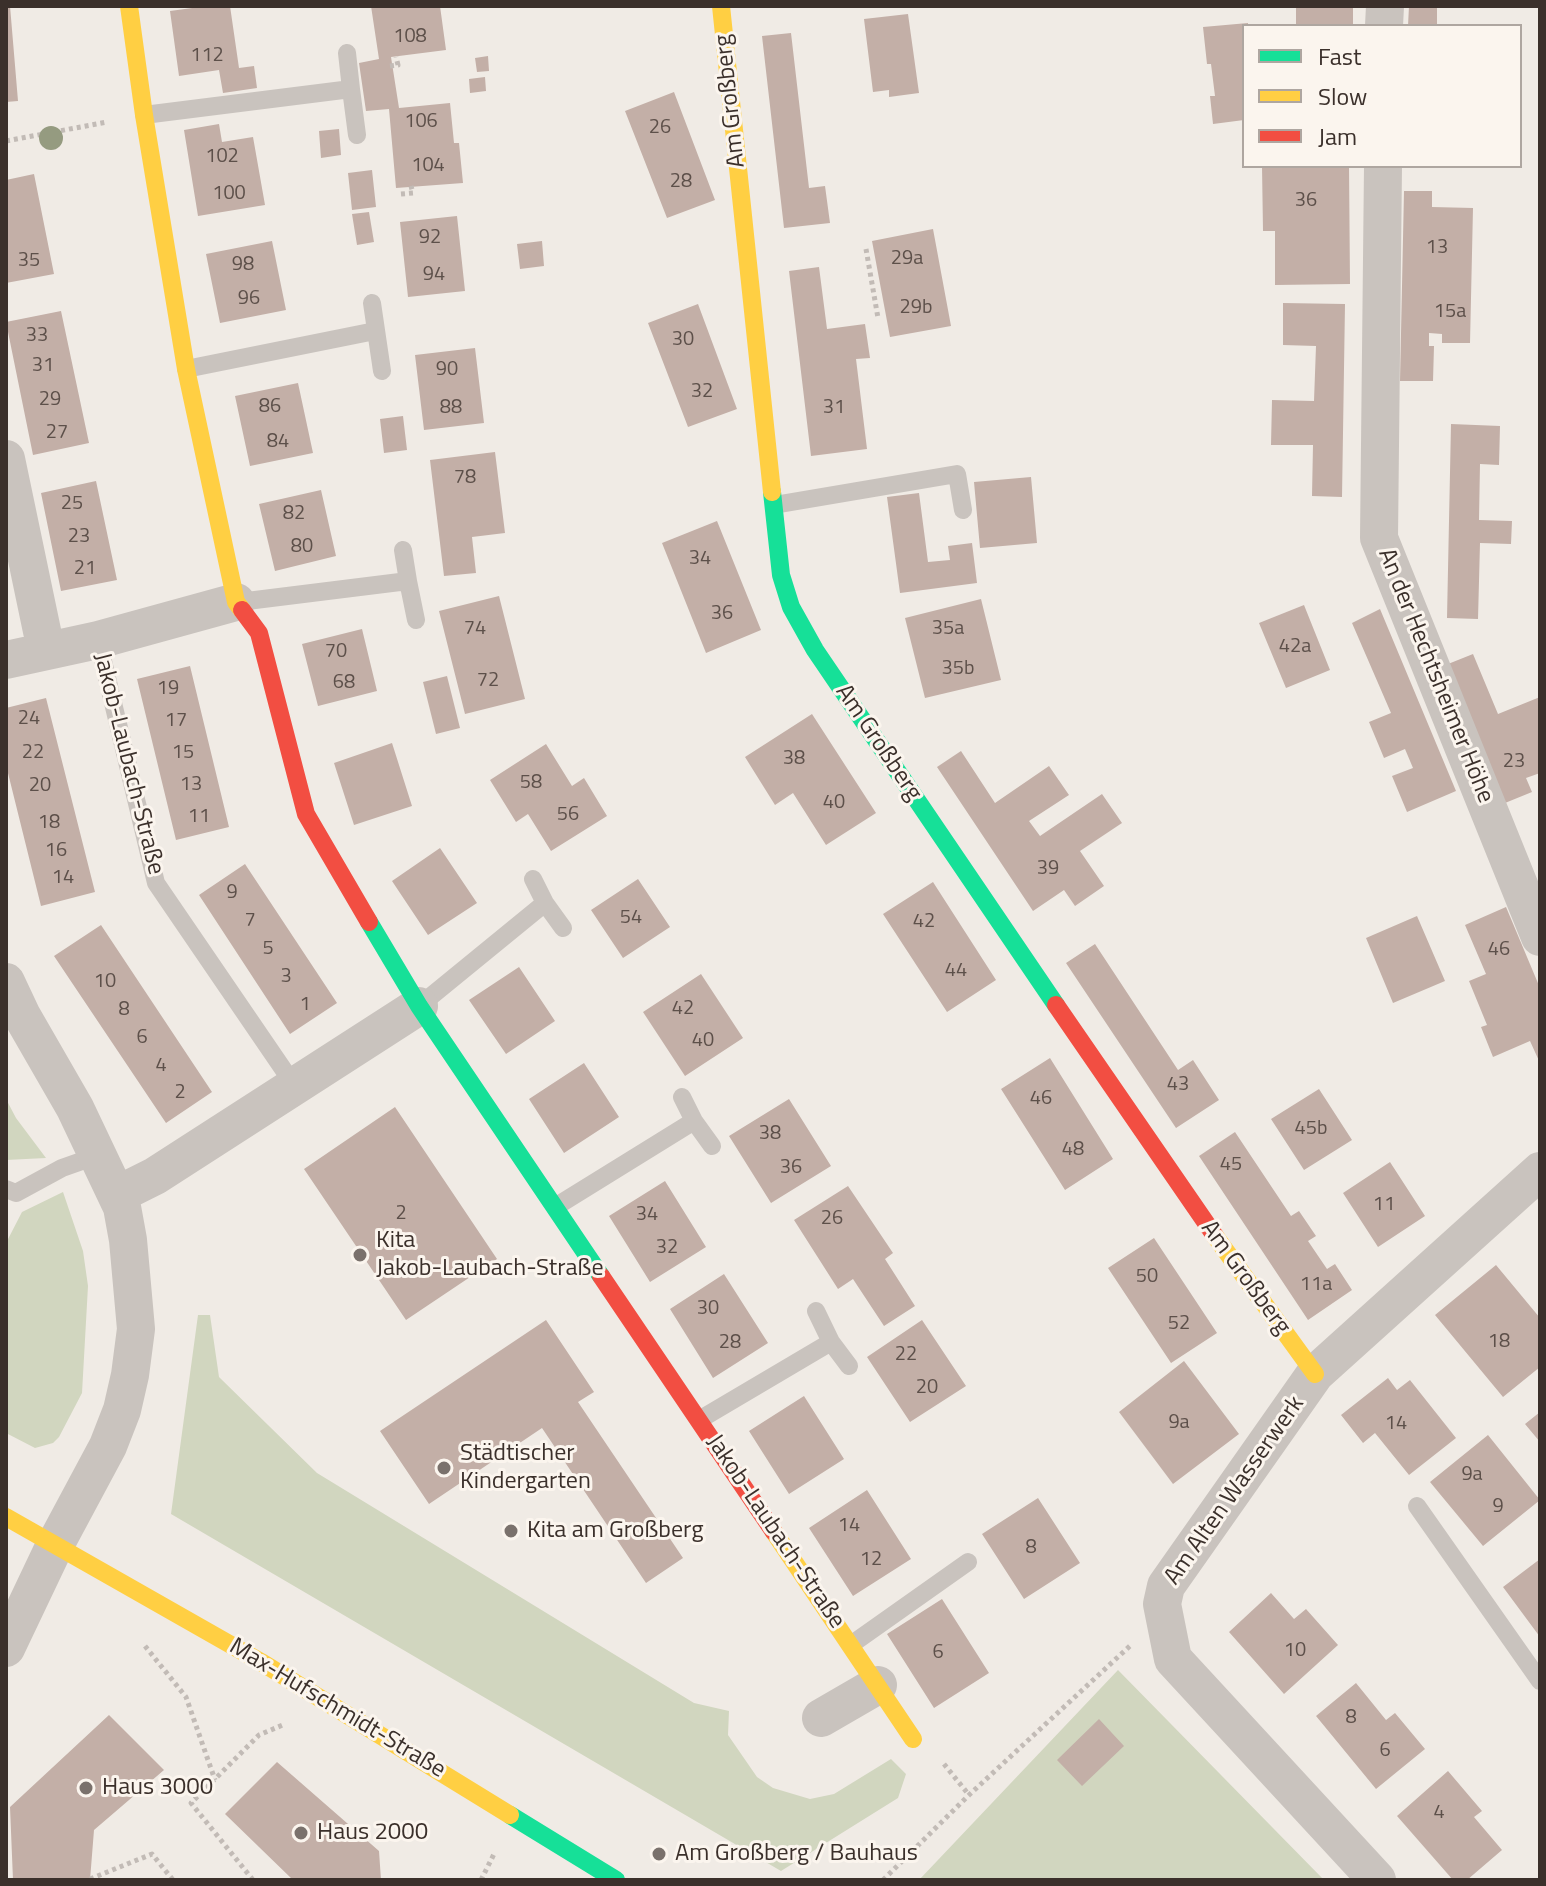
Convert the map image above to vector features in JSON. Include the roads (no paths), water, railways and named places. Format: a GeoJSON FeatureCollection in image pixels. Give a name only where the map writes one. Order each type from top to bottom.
{"type":"FeatureCollection","features":[{"type":"Feature","properties":{"kind":"street","name":"Jakob-Laubach-Straße"},"geometry":{"type":"LineString","coordinates":[[129,6],[186,369],[236,602],[259,633],[306,814],[419,1006],[852,1644],[913,1739]]}},
{"type":"Feature","properties":{"kind":"street","name":"Am Großberg"},"geometry":{"type":"LineString","coordinates":[[721,6],[781,575],[791,607],[815,650],[1184,1194],[1315,1374]]}},
{"type":"Feature","properties":{"kind":"street","name":"An der Hechtsheimer Höhe"},"geometry":{"type":"LineString","coordinates":[[1383,168],[1379,538],[1540,937]]}},
{"type":"Feature","properties":{"kind":"street"},"geometry":{"type":"LineString","coordinates":[[6,459],[46,650]]}},
{"type":"Feature","properties":{"kind":"street","name":"Jakob-Laubach-Straße"},"geometry":{"type":"LineString","coordinates":[[6,660],[98,640],[236,602]]}},
{"type":"Feature","properties":{"kind":"street"},"geometry":{"type":"LineString","coordinates":[[6,982],[75,1108],[117,1195],[128,1240],[136,1329],[122,1410],[108,1446],[55,1545],[6,1648]]}},
{"type":"Feature","properties":{"kind":"street"},"geometry":{"type":"LineString","coordinates":[[117,1195],[155,1176],[419,1006]]}},
{"type":"Feature","properties":{"kind":"street"},"geometry":{"type":"LineString","coordinates":[[6,1038],[56,1113],[96,1156]]}},
{"type":"Feature","properties":{"kind":"street","name":"Am Alten Wasserwerk"},"geometry":{"type":"LineString","coordinates":[[1377,1880],[1173,1659],[1162,1604],[1166,1586],[1315,1374],[1540,1171]]}},
{"type":"Feature","properties":{"kind":"street","name":"Max-Hufschmidt-Straße"},"geometry":{"type":"LineString","coordinates":[[6,1517],[273,1670],[616,1880]]}},
{"type":"Feature","properties":{"kind":"street"},"geometry":{"type":"LineString","coordinates":[[821,1718],[878,1685]]}},
{"type":"Feature","properties":{"kind":"lane"},"geometry":{"type":"LineString","coordinates":[[347,53],[357,135]]}},
{"type":"Feature","properties":{"kind":"lane"},"geometry":{"type":"LineString","coordinates":[[144,115],[351,89]]}},
{"type":"Feature","properties":{"kind":"lane"},"geometry":{"type":"LineString","coordinates":[[372,303],[382,371]]}},
{"type":"Feature","properties":{"kind":"lane"},"geometry":{"type":"LineString","coordinates":[[186,369],[375,331]]}},
{"type":"Feature","properties":{"kind":"lane"},"geometry":{"type":"LineString","coordinates":[[774,505],[957,474],[963,510]]}},
{"type":"Feature","properties":{"kind":"lane"},"geometry":{"type":"LineString","coordinates":[[403,550],[416,620]]}},
{"type":"Feature","properties":{"kind":"lane","name":"Jakob-Laubach-Straße"},"geometry":{"type":"LineString","coordinates":[[236,602],[408,581]]}},
{"type":"Feature","properties":{"kind":"lane","name":"Jakob-Laubach-Straße"},"geometry":{"type":"LineString","coordinates":[[98,640],[156,883],[294,1085]]}},
{"type":"Feature","properties":{"kind":"lane"},"geometry":{"type":"LineString","coordinates":[[533,879],[563,928]]}},
{"type":"Feature","properties":{"kind":"lane"},"geometry":{"type":"LineString","coordinates":[[419,1006],[545,903]]}},
{"type":"Feature","properties":{"kind":"lane"},"geometry":{"type":"LineString","coordinates":[[682,1097],[712,1146]]}},
{"type":"Feature","properties":{"kind":"lane"},"geometry":{"type":"LineString","coordinates":[[555,1207],[694,1121]]}},
{"type":"Feature","properties":{"kind":"lane"},"geometry":{"type":"LineString","coordinates":[[6,1189],[16,1193],[62,1168],[96,1156]]}},
{"type":"Feature","properties":{"kind":"lane"},"geometry":{"type":"LineString","coordinates":[[816,1311],[831,1342],[849,1366]]}},
{"type":"Feature","properties":{"kind":"lane","name":"Jakob-Laubach-Straße"},"geometry":{"type":"LineString","coordinates":[[699,1420],[831,1342]]}},
{"type":"Feature","properties":{"kind":"lane"},"geometry":{"type":"LineString","coordinates":[[1417,1506],[1540,1681]]}},
{"type":"Feature","properties":{"kind":"lane","name":"Jakob-Laubach-Straße"},"geometry":{"type":"LineString","coordinates":[[852,1644],[968,1562]]}},
{"type":"Feature","properties":{"kind":"place","name":"Kita Jakob-Laubach-Straße"},"geometry":{"type":"Point","coordinates":[360,1255]}},
{"type":"Feature","properties":{"kind":"place","name":"Städtischer Kindergarten"},"geometry":{"type":"Point","coordinates":[444,1468]}},
{"type":"Feature","properties":{"kind":"place","name":"Kita am Großberg"},"geometry":{"type":"Point","coordinates":[511,1531]}},
{"type":"Feature","properties":{"kind":"place","name":"Haus 3000"},"geometry":{"type":"Point","coordinates":[86,1788]}},
{"type":"Feature","properties":{"kind":"place","name":"Haus 2000"},"geometry":{"type":"Point","coordinates":[301,1833]}},
{"type":"Feature","properties":{"kind":"place","name":"Am Großberg / Bauhaus"},"geometry":{"type":"Point","coordinates":[659,1854]}}]}
